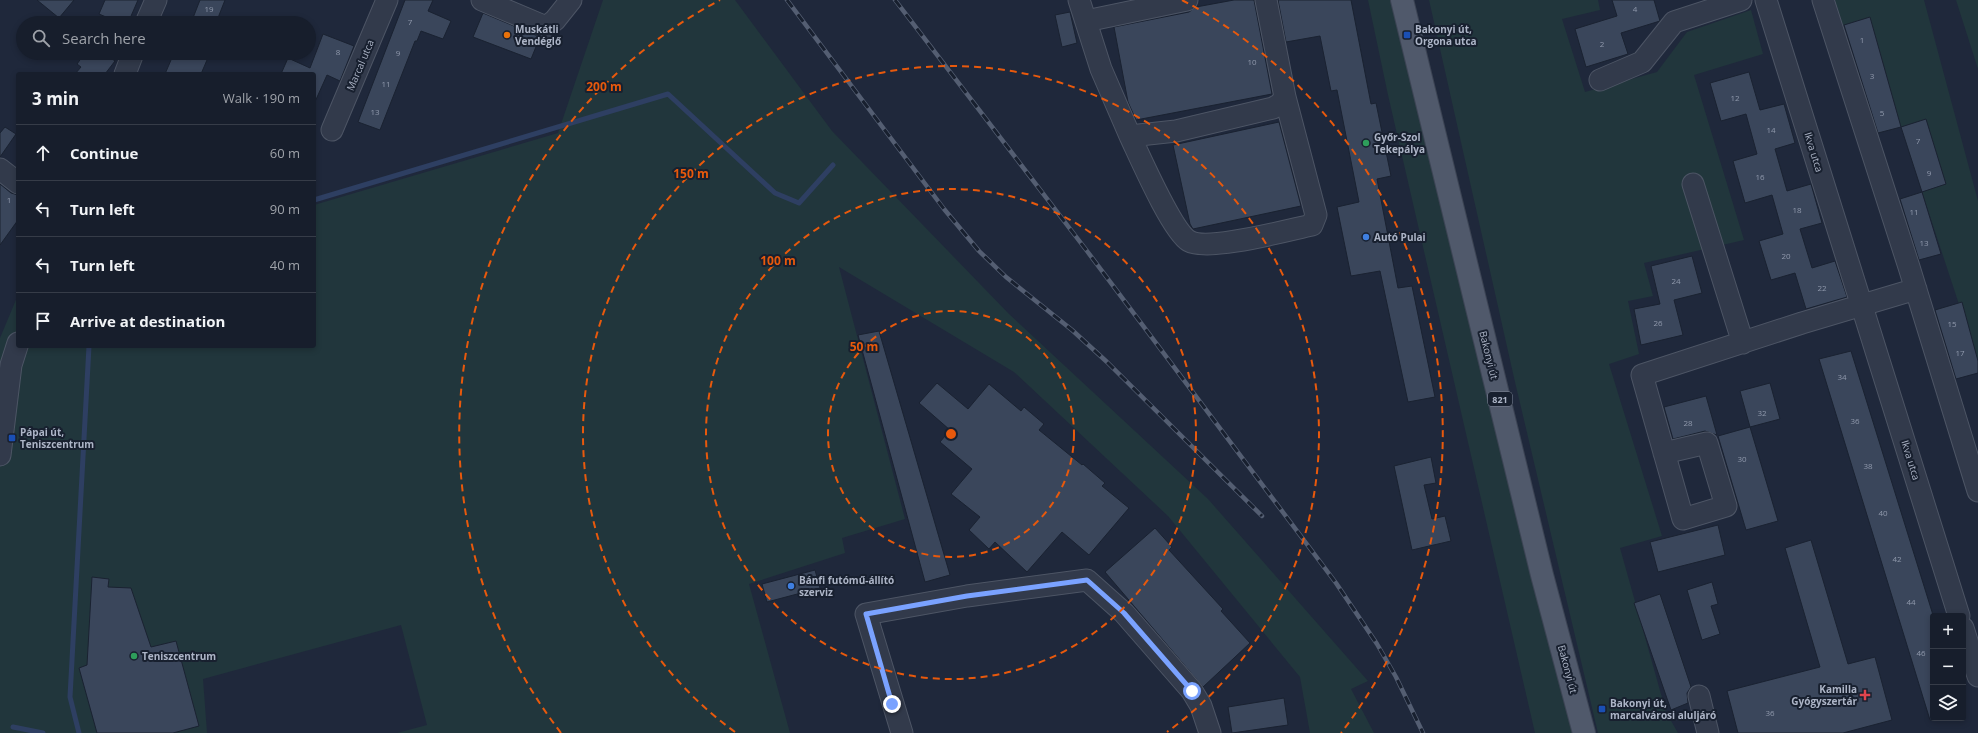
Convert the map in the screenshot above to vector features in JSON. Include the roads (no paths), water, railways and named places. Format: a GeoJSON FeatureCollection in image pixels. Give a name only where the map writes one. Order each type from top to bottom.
{"type":"FeatureCollection","features":[{"type":"Feature","properties":{"kind":"main road","name":"Bakonyi út"},"geometry":{"type":"LineString","coordinates":[[1402,0],[1540,568],[1584,733]]}},
{"type":"Feature","properties":{"kind":"street"},"geometry":{"type":"LineString","coordinates":[[149,16],[156,0]]}},
{"type":"Feature","properties":{"kind":"street","name":"Marcal utca"},"geometry":{"type":"LineString","coordinates":[[332,130],[387,0]]}},
{"type":"Feature","properties":{"kind":"street"},"geometry":{"type":"LineString","coordinates":[[482,0],[546,27],[555,20],[571,0]]}},
{"type":"Feature","properties":{"kind":"street"},"geometry":{"type":"LineString","coordinates":[[1080,0],[1101,69],[1130,136],[1175,227],[1189,241],[1197,244],[1230,242],[1312,225],[1316,215],[1285,97],[1266,0]]}},
{"type":"Feature","properties":{"kind":"street"},"geometry":{"type":"LineString","coordinates":[[1086,21],[1187,0]]}},
{"type":"Feature","properties":{"kind":"street"},"geometry":{"type":"LineString","coordinates":[[1600,80],[1642,62],[1674,22],[1741,0]]}},
{"type":"Feature","properties":{"kind":"street","name":"Ikva utca"},"geometry":{"type":"LineString","coordinates":[[1766,0],[1958,613]]}},
{"type":"Feature","properties":{"kind":"street"},"geometry":{"type":"LineString","coordinates":[[1823,0],[1916,288],[1978,491]]}},
{"type":"Feature","properties":{"kind":"street"},"geometry":{"type":"LineString","coordinates":[[125,72],[131,60]]}},
{"type":"Feature","properties":{"kind":"street"},"geometry":{"type":"LineString","coordinates":[[1130,136],[1176,131],[1272,108],[1280,104],[1285,97]]}},
{"type":"Feature","properties":{"kind":"street"},"geometry":{"type":"LineString","coordinates":[[0,169],[16,181]]}},
{"type":"Feature","properties":{"kind":"street"},"geometry":{"type":"LineString","coordinates":[[1693,184],[1743,343]]}},
{"type":"Feature","properties":{"kind":"street"},"geometry":{"type":"LineString","coordinates":[[1664,454],[1642,376],[1916,288]]}},
{"type":"Feature","properties":{"kind":"street"},"geometry":{"type":"LineString","coordinates":[[0,455],[11,365],[16,348]]}},
{"type":"Feature","properties":{"kind":"street"},"geometry":{"type":"LineString","coordinates":[[902,733],[866,614],[967,596],[1087,580],[1124,613],[1192,691],[1201,706],[1210,733]]}},
{"type":"Feature","properties":{"kind":"street"},"geometry":{"type":"LineString","coordinates":[[1966,638],[1978,676]]}},
{"type":"Feature","properties":{"kind":"street"},"geometry":{"type":"LineString","coordinates":[[1699,696],[1708,733]]}},
{"type":"Feature","properties":{"kind":"waterway"},"geometry":{"type":"LineString","coordinates":[[316,199],[668,94],[775,193],[799,203],[833,165]]}},
{"type":"Feature","properties":{"kind":"waterway"},"geometry":{"type":"LineString","coordinates":[[79,733],[70,697],[89,348]]}},
{"type":"Feature","properties":{"kind":"waterway"},"geometry":{"type":"LineString","coordinates":[[13,727],[43,733]]}},
{"type":"Feature","properties":{"kind":"railway"},"geometry":{"type":"LineString","coordinates":[[787,0],[944,209],[979,251],[1006,277],[1072,330],[1107,362],[1262,516]]}},
{"type":"Feature","properties":{"kind":"railway"},"geometry":{"type":"LineString","coordinates":[[895,0],[1087,251],[1336,583],[1377,644],[1396,677],[1423,733]]}},
{"type":"Feature","properties":{"kind":"place","name":"Muskátli Vendéglő"},"geometry":{"type":"Point","coordinates":[507,35]}},
{"type":"Feature","properties":{"kind":"place","name":"Bakonyi út, Orgona utca"},"geometry":{"type":"Point","coordinates":[1407,35]}},
{"type":"Feature","properties":{"kind":"place","name":"Győr-Szol Tekepálya"},"geometry":{"type":"Point","coordinates":[1366,143]}},
{"type":"Feature","properties":{"kind":"place","name":"Autó Pulai"},"geometry":{"type":"Point","coordinates":[1366,237]}},
{"type":"Feature","properties":{"kind":"place","name":"Pápai út, Teniszcentrum"},"geometry":{"type":"Point","coordinates":[12,438]}},
{"type":"Feature","properties":{"kind":"place","name":"Bánfi futómű-állító szerviz"},"geometry":{"type":"Point","coordinates":[791,586]}},
{"type":"Feature","properties":{"kind":"place","name":"Teniszcentrum"},"geometry":{"type":"Point","coordinates":[134,656]}},
{"type":"Feature","properties":{"kind":"place","name":"Kamilla Gyógyszertár"},"geometry":{"type":"Point","coordinates":[1865,695]}},
{"type":"Feature","properties":{"kind":"place","name":"Bakonyi út, marcalvárosi aluljáró"},"geometry":{"type":"Point","coordinates":[1602,709]}}]}
